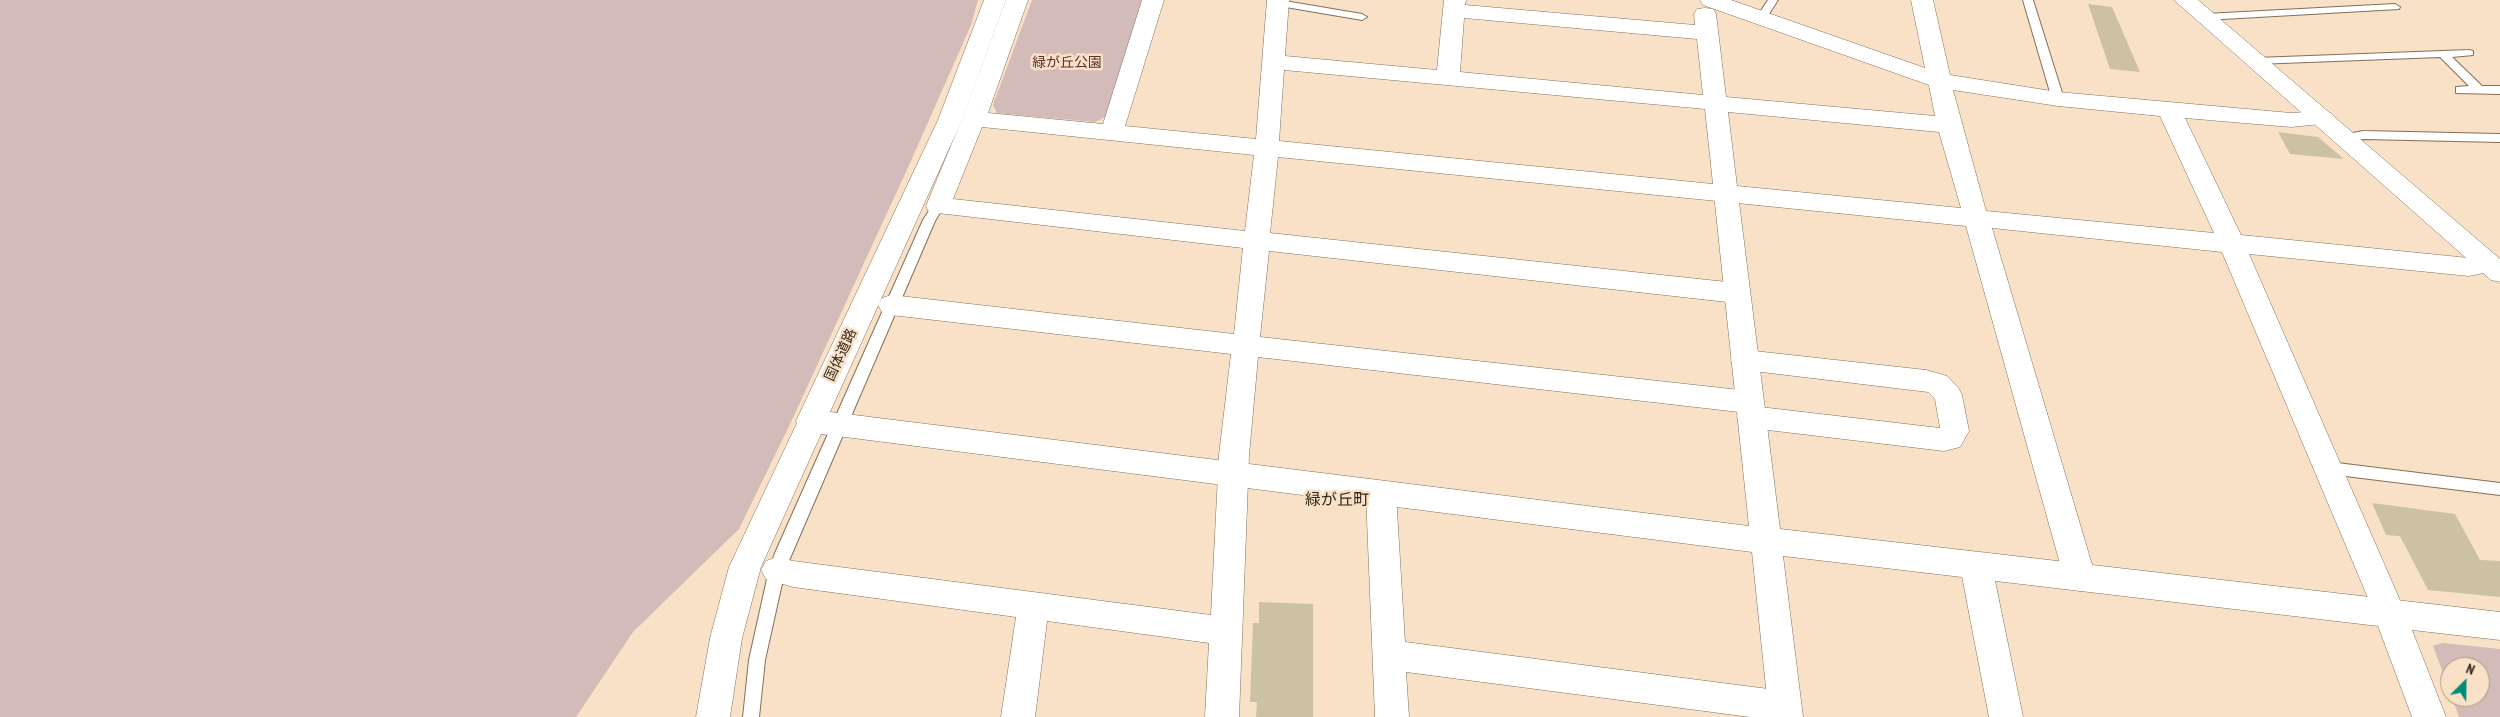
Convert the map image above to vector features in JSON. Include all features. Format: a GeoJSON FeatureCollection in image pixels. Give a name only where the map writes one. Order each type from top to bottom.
{"type":"FeatureCollection","features":[{"type":"Feature","properties":{"kind":"street","name":"国体道路"},"geometry":{"type":"LineString","coordinates":[[713,717],[726,638],[745,567],[825,422],[950,120],[995,0]]}},
{"type":"Feature","properties":{"kind":"street"},"geometry":{"type":"LineString","coordinates":[[1017,0],[974,119],[938,206],[1736,293]]}},
{"type":"Feature","properties":{"kind":"street"},"geometry":{"type":"LineString","coordinates":[[1112,132],[1153,0]]}},
{"type":"Feature","properties":{"kind":"street"},"geometry":{"type":"LineString","coordinates":[[1388,655],[1782,714],[1766,539],[1707,33],[1705,6],[1711,0],[1767,9],[1938,80],[2016,95],[2058,100],[2291,120],[2323,118]]}},
{"type":"Feature","properties":{"kind":"street"},"geometry":{"type":"LineString","coordinates":[[1922,0],[1949,125],[2080,578]]}},
{"type":"Feature","properties":{"kind":"street"},"geometry":{"type":"LineString","coordinates":[[2186,0],[2495,269]]}},
{"type":"Feature","properties":{"kind":"street"},"geometry":{"type":"LineString","coordinates":[[1222,717],[1234,474],[1256,240],[1267,148],[1278,2]]}},
{"type":"Feature","properties":{"kind":"street"},"geometry":{"type":"LineString","coordinates":[[1448,78],[1455,5],[1707,33]]}},
{"type":"Feature","properties":{"kind":"street"},"geometry":{"type":"LineString","coordinates":[[1274,62],[1949,125]]}},
{"type":"Feature","properties":{"kind":"street"},"geometry":{"type":"LineString","coordinates":[[2169,109],[2232,244],[2329,468],[2390,614],[2428,717]]}},
{"type":"Feature","properties":{"kind":"street"},"geometry":{"type":"LineString","coordinates":[[974,119],[2495,269]]}},
{"type":"Feature","properties":{"kind":"street"},"geometry":{"type":"LineString","coordinates":[[891,305],[1247,344],[1750,410],[1944,440],[1950,439],[1955,431],[1948,396],[1937,384],[1926,381],[1745,360]]}},
{"type":"Feature","properties":{"kind":"street"},"geometry":{"type":"LineString","coordinates":[[825,422],[1381,494],[1766,539],[1976,566],[2500,626]]}},
{"type":"Feature","properties":{"kind":"street"},"geometry":{"type":"LineString","coordinates":[[1381,494],[1392,717]]}},
{"type":"Feature","properties":{"kind":"street"},"geometry":{"type":"LineString","coordinates":[[1976,566],[2006,717]]}},
{"type":"Feature","properties":{"kind":"street"},"geometry":{"type":"LineString","coordinates":[[777,570],[1033,607],[1225,630]]}},
{"type":"Feature","properties":{"kind":"street"},"geometry":{"type":"LineString","coordinates":[[1018,717],[1033,607]]}},
{"type":"Feature","properties":{"kind":"lane"},"geometry":{"type":"LineString","coordinates":[[2028,0],[2058,100]]}},
{"type":"Feature","properties":{"kind":"lane"},"geometry":{"type":"LineString","coordinates":[[1278,2],[1362,17]]}},
{"type":"Feature","properties":{"kind":"lane"},"geometry":{"type":"LineString","coordinates":[[2205,17],[2395,7]]}},
{"type":"Feature","properties":{"kind":"lane"},"geometry":{"type":"LineString","coordinates":[[2256,61],[2469,53]]}},
{"type":"Feature","properties":{"kind":"lane"},"geometry":{"type":"LineString","coordinates":[[2443,54],[2479,90]]}},
{"type":"Feature","properties":{"kind":"lane"},"geometry":{"type":"LineString","coordinates":[[2460,90],[2500,90]]}},
{"type":"Feature","properties":{"kind":"lane"},"geometry":{"type":"LineString","coordinates":[[2346,138],[2363,135],[2500,138]]}},
{"type":"Feature","properties":{"kind":"lane"},"geometry":{"type":"LineString","coordinates":[[751,717],[757,660],[777,570],[825,422],[891,305],[929,220],[938,206]]}},
{"type":"Feature","properties":{"kind":"lane"},"geometry":{"type":"LineString","coordinates":[[2329,468],[2500,489]]}},
{"type":"Feature","properties":{"kind":"lane"},"geometry":{"type":"LineString","coordinates":[[745,567],[756,566],[777,570]]}},
{"type":"Feature","properties":{"kind":"green space"},"geometry":{"type":"Polygon","coordinates":[[[0,0],[978,0],[971,25],[910,163],[791,422],[739,529],[633,632],[576,717],[0,717],[0,0]]]}},
{"type":"Feature","properties":{"kind":"green space","name":"緑が丘公園"},"geometry":{"type":"Polygon","coordinates":[[[1032,0],[1145,0],[1105,117],[1095,122],[997,113],[993,105],[1032,0]]]}},
{"type":"Feature","properties":{"kind":"green space"},"geometry":{"type":"Polygon","coordinates":[[[2442,643],[2500,649],[2500,717],[2459,717],[2456,707],[2490,707],[2490,657],[2440,657],[2440,665],[2433,646],[2442,643]]]}},
{"type":"Feature","properties":{"kind":"building"},"geometry":{"type":"Polygon","coordinates":[[[2088,4],[2112,7],[2140,72],[2110,69],[2088,4]]]}},
{"type":"Feature","properties":{"kind":"building"},"geometry":{"type":"Polygon","coordinates":[[[2278,132],[2318,137],[2344,159],[2290,154],[2278,132]]]}},
{"type":"Feature","properties":{"kind":"building"},"geometry":{"type":"Polygon","coordinates":[[[2372,503],[2455,514],[2480,560],[2500,561],[2500,597],[2428,590],[2400,536],[2386,535],[2372,503]]]}},
{"type":"Feature","properties":{"kind":"building"},"geometry":{"type":"Polygon","coordinates":[[[1259,602],[1313,604],[1313,717],[1256,717],[1257,702],[1250,702],[1253,623],[1259,623],[1259,602]]]}},
{"type":"Feature","properties":{"kind":"district","name":"緑が丘町"},"geometry":{"type":"Point","coordinates":[1337,500]}}]}
